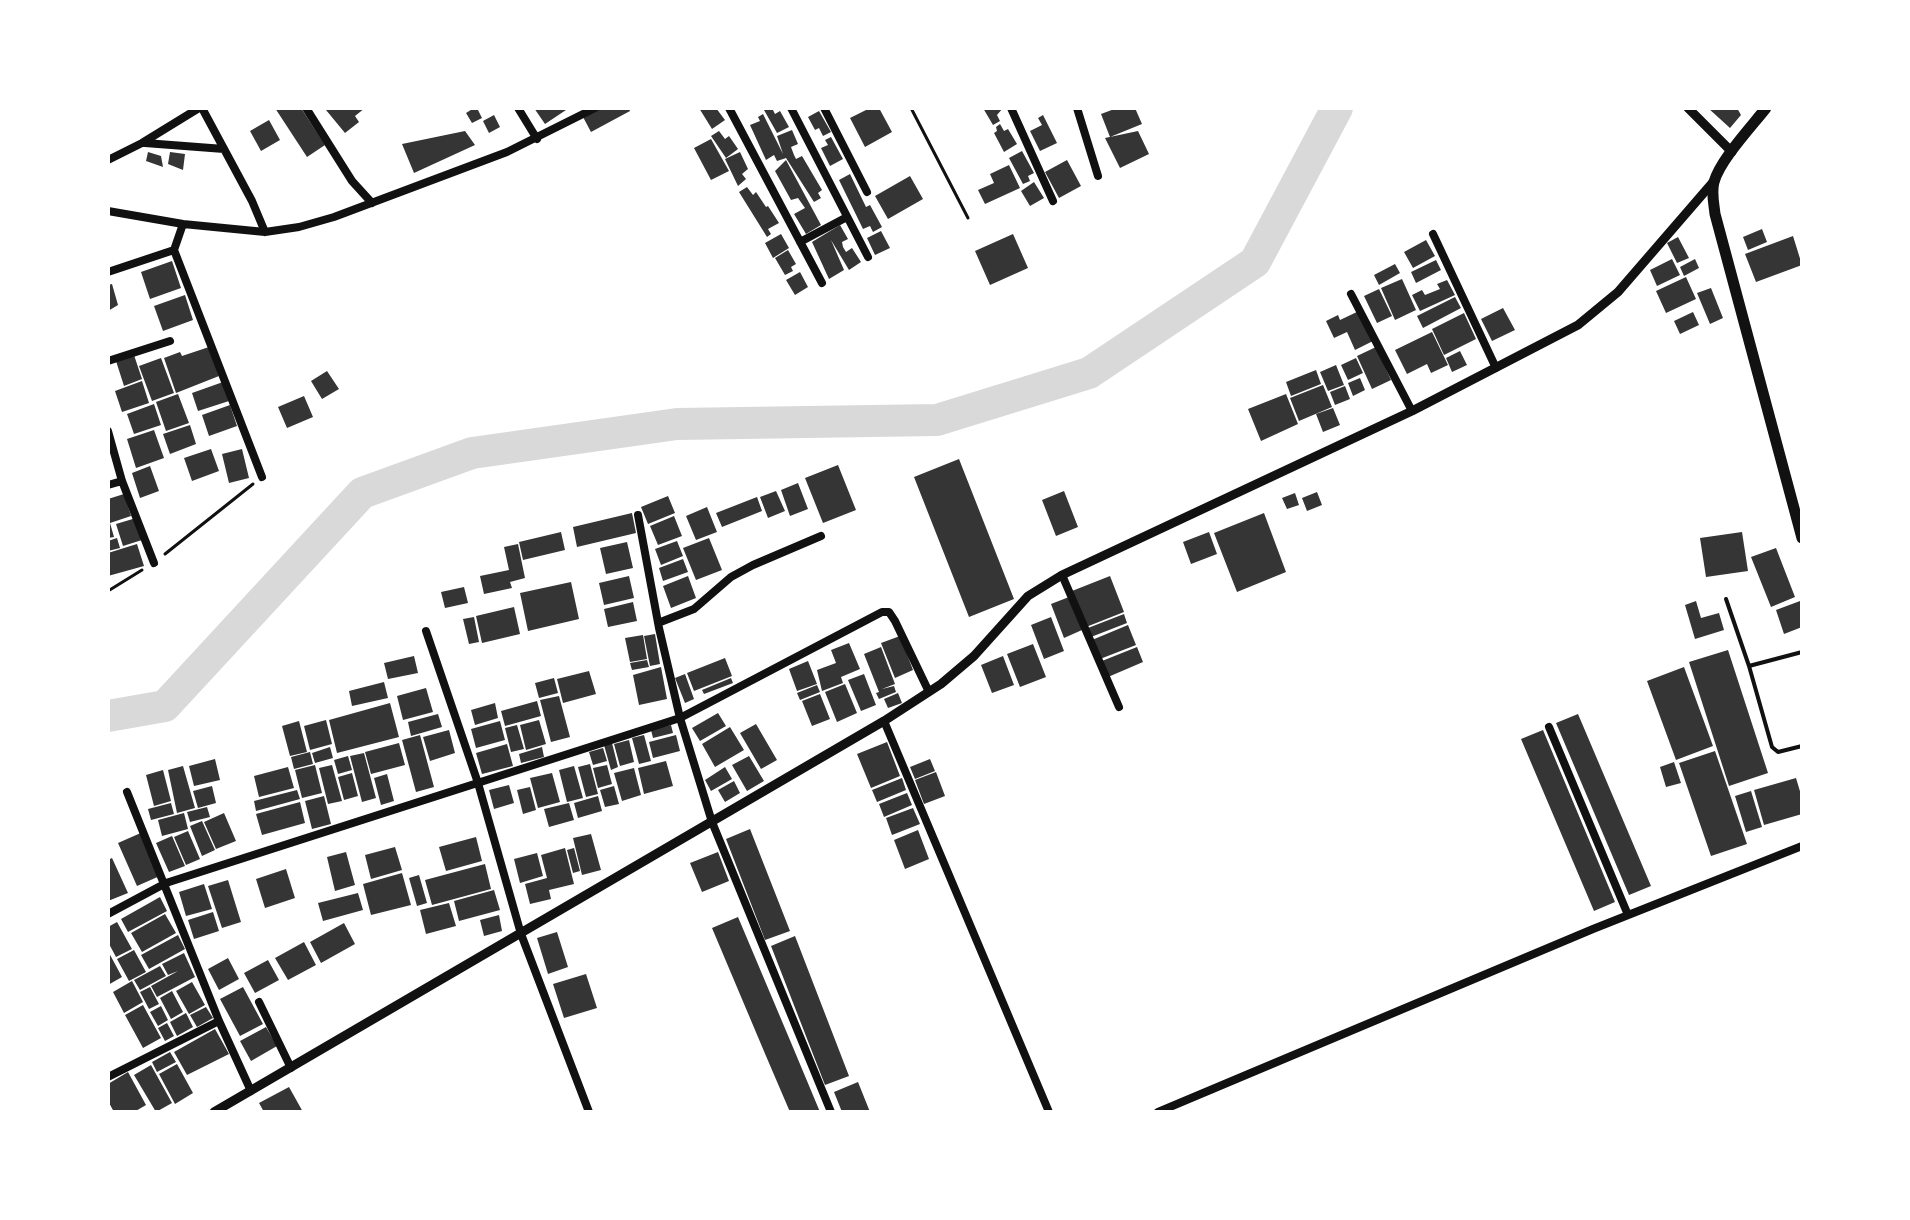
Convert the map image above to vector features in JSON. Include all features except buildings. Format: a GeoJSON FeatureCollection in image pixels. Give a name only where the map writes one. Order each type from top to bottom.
{"type":"FeatureCollection","features":[{"type":"Feature","properties":{"kind":"main road"},"geometry":{"type":"LineString","coordinates":[[1766,108],[1714,181],[1715,214],[1802,538]]}},
{"type":"Feature","properties":{"kind":"street"},"geometry":{"type":"LineString","coordinates":[[108,160],[200,108],[265,232]]}},
{"type":"Feature","properties":{"kind":"street"},"geometry":{"type":"LineString","coordinates":[[306,108],[352,181],[372,203]]}},
{"type":"Feature","properties":{"kind":"street"},"geometry":{"type":"LineString","coordinates":[[518,108],[537,139]]}},
{"type":"Feature","properties":{"kind":"street"},"geometry":{"type":"LineString","coordinates":[[108,211],[183,224],[265,232],[299,227],[372,203],[537,139],[595,108]]}},
{"type":"Feature","properties":{"kind":"street"},"geometry":{"type":"LineString","coordinates":[[729,108],[822,283]]}},
{"type":"Feature","properties":{"kind":"street"},"geometry":{"type":"LineString","coordinates":[[791,108],[868,257]]}},
{"type":"Feature","properties":{"kind":"street"},"geometry":{"type":"LineString","coordinates":[[824,108],[867,192]]}},
{"type":"Feature","properties":{"kind":"street"},"geometry":{"type":"LineString","coordinates":[[1011,108],[1053,201]]}},
{"type":"Feature","properties":{"kind":"street"},"geometry":{"type":"LineString","coordinates":[[1077,108],[1098,176]]}},
{"type":"Feature","properties":{"kind":"street"},"geometry":{"type":"LineString","coordinates":[[1688,108],[1732,152]]}},
{"type":"Feature","properties":{"kind":"street"},"geometry":{"type":"LineString","coordinates":[[142,143],[224,149]]}},
{"type":"Feature","properties":{"kind":"street"},"geometry":{"type":"LineString","coordinates":[[214,1112],[884,721],[929,692],[974,656],[1028,596],[1062,575],[1412,411],[1570,330],[1618,292],[1714,181]]}},
{"type":"Feature","properties":{"kind":"street"},"geometry":{"type":"LineString","coordinates":[[800,242],[847,217]]}},
{"type":"Feature","properties":{"kind":"street"},"geometry":{"type":"LineString","coordinates":[[183,224],[174,250],[262,477]]}},
{"type":"Feature","properties":{"kind":"street"},"geometry":{"type":"LineString","coordinates":[[1433,234],[1496,368]]}},
{"type":"Feature","properties":{"kind":"street"},"geometry":{"type":"LineString","coordinates":[[108,272],[174,250]]}},
{"type":"Feature","properties":{"kind":"street"},"geometry":{"type":"LineString","coordinates":[[1351,294],[1412,411]]}},
{"type":"Feature","properties":{"kind":"street"},"geometry":{"type":"LineString","coordinates":[[108,361],[170,341]]}},
{"type":"Feature","properties":{"kind":"street"},"geometry":{"type":"LineString","coordinates":[[108,431],[122,481],[154,563]]}},
{"type":"Feature","properties":{"kind":"street"},"geometry":{"type":"LineString","coordinates":[[108,485],[122,481]]}},
{"type":"Feature","properties":{"kind":"street"},"geometry":{"type":"LineString","coordinates":[[638,515],[680,718],[712,822],[831,1112]]}},
{"type":"Feature","properties":{"kind":"street"},"geometry":{"type":"LineString","coordinates":[[658,623],[694,609],[722,584],[753,565],[821,536]]}},
{"type":"Feature","properties":{"kind":"street"},"geometry":{"type":"LineString","coordinates":[[1062,575],[1119,707]]}},
{"type":"Feature","properties":{"kind":"street"},"geometry":{"type":"LineString","coordinates":[[108,914],[166,883],[680,718],[882,612],[889,612],[895,621],[929,692]]}},
{"type":"Feature","properties":{"kind":"street"},"geometry":{"type":"LineString","coordinates":[[426,631],[478,783],[521,934],[589,1112]]}},
{"type":"Feature","properties":{"kind":"street"},"geometry":{"type":"LineString","coordinates":[[884,721],[1049,1112]]}},
{"type":"Feature","properties":{"kind":"street"},"geometry":{"type":"LineString","coordinates":[[1549,727],[1628,915]]}},
{"type":"Feature","properties":{"kind":"street"},"geometry":{"type":"LineString","coordinates":[[127,792],[219,1021],[251,1091]]}},
{"type":"Feature","properties":{"kind":"street"},"geometry":{"type":"LineString","coordinates":[[1158,1112],[1628,915],[1802,846]]}},
{"type":"Feature","properties":{"kind":"street"},"geometry":{"type":"LineString","coordinates":[[259,1002],[291,1068]]}},
{"type":"Feature","properties":{"kind":"street"},"geometry":{"type":"LineString","coordinates":[[108,1077],[219,1021]]}},
{"type":"Feature","properties":{"kind":"lane"},"geometry":{"type":"LineString","coordinates":[[1726,599],[1772,747],[1778,752],[1785,752],[1802,746]]}},
{"type":"Feature","properties":{"kind":"lane"},"geometry":{"type":"LineString","coordinates":[[1749,666],[1802,652]]}},
{"type":"Feature","properties":{"kind":"path"},"geometry":{"type":"LineString","coordinates":[[911,108],[968,218]]}},
{"type":"Feature","properties":{"kind":"path"},"geometry":{"type":"LineString","coordinates":[[108,591],[154,563],[262,477]]}},
{"type":"Feature","properties":{"kind":"waterway"},"geometry":{"type":"LineString","coordinates":[[108,716],[165,706],[362,493],[472,453],[677,424],[937,420],[1089,373],[1255,262],[1337,108]]}}]}
